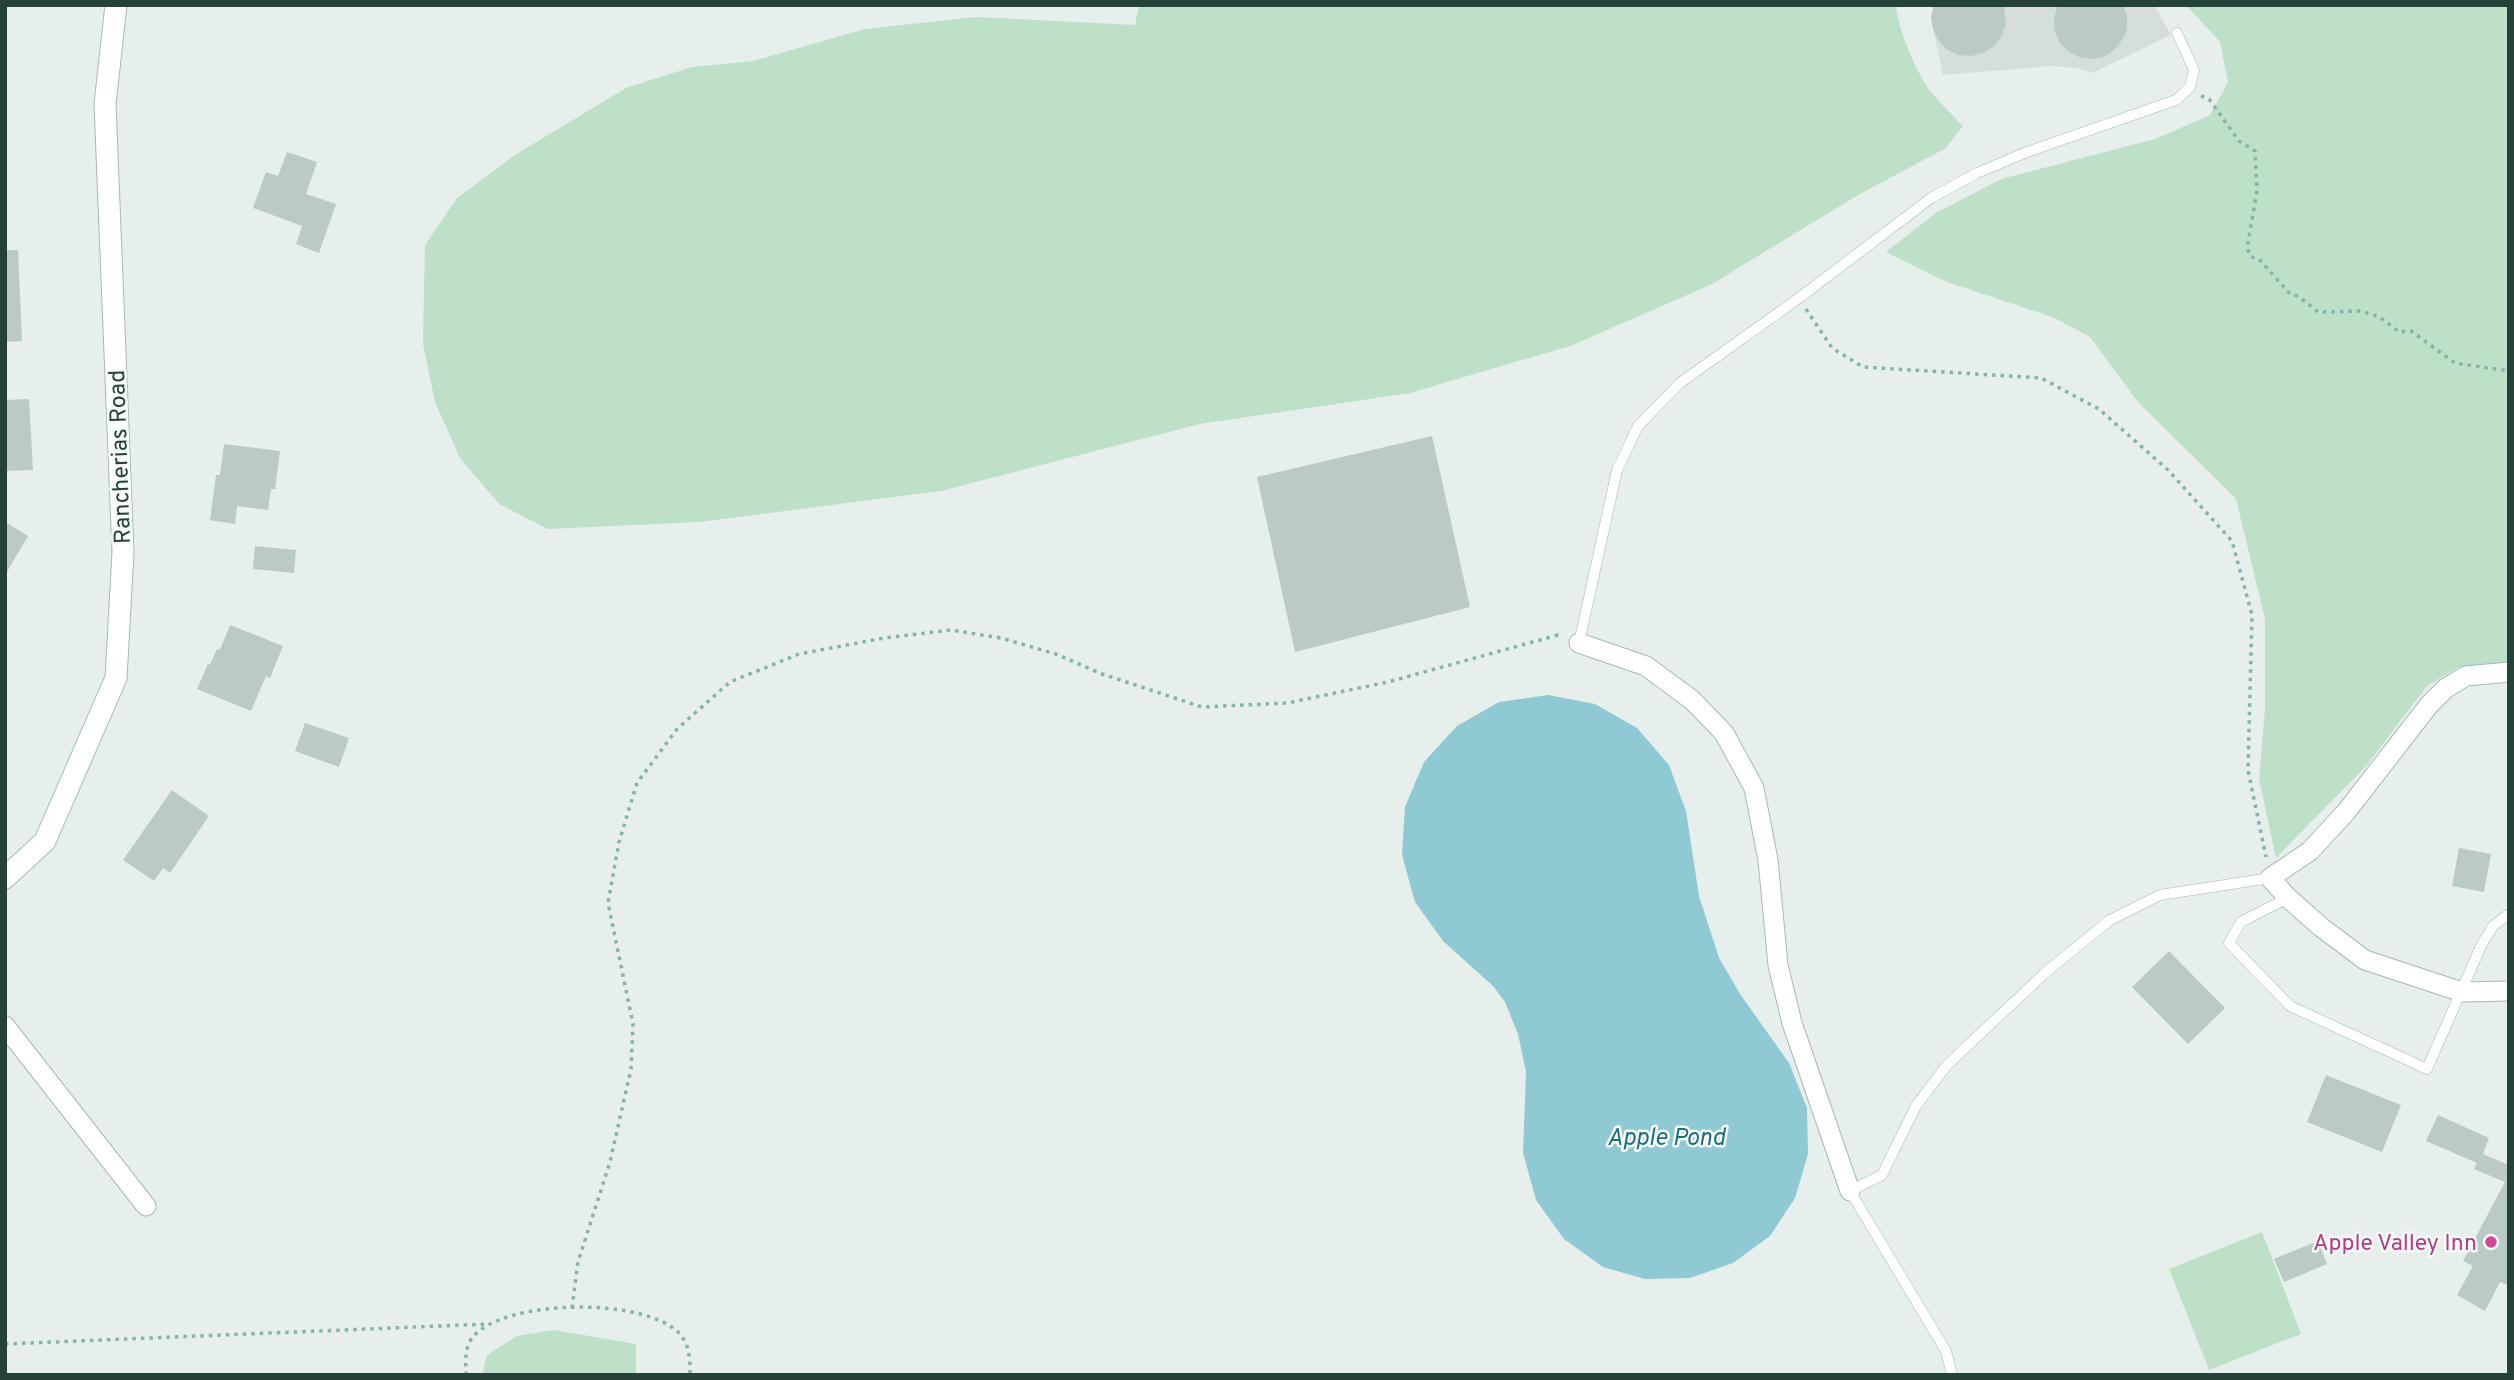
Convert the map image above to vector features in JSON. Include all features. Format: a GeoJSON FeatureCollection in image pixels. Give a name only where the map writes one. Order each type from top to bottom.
{"type":"FeatureCollection","features":[{"type":"Feature","properties":{"kind":"street","name":"Rancherias Road"},"geometry":{"type":"LineString","coordinates":[[5,878],[45,841],[116,678],[123,552],[105,104],[116,5]]}},
{"type":"Feature","properties":{"kind":"street"},"geometry":{"type":"LineString","coordinates":[[1579,643],[1646,666],[1692,700],[1724,733],[1754,788],[1768,860],[1781,977],[1792,1023],[1850,1191]]}},
{"type":"Feature","properties":{"kind":"street"},"geometry":{"type":"LineString","coordinates":[[2509,672],[2466,676],[2446,688],[2429,705],[2346,812],[2310,851],[2270,878],[2288,898],[2365,960],[2462,992],[2509,991]]}},
{"type":"Feature","properties":{"kind":"street"},"geometry":{"type":"LineString","coordinates":[[5,1026],[146,1206]]}},
{"type":"Feature","properties":{"kind":"lane"},"geometry":{"type":"LineString","coordinates":[[1579,643],[1617,470],[1638,426],[1680,383],[1799,298],[1931,198],[1977,173],[2027,152],[2176,100],[2190,87],[2194,70],[2177,33]]}},
{"type":"Feature","properties":{"kind":"lane"},"geometry":{"type":"LineString","coordinates":[[1952,1375],[1945,1351],[1850,1191],[1882,1175],[1916,1106],[1947,1065],[2046,972],[2109,920],[2160,894],[2270,878]]}},
{"type":"Feature","properties":{"kind":"lane"},"geometry":{"type":"LineString","coordinates":[[2288,898],[2241,922],[2229,943],[2290,1006],[2427,1069],[2487,935],[2498,921],[2509,914]]}},
{"type":"Feature","properties":{"kind":"path"},"geometry":{"type":"LineString","coordinates":[[2186,91],[2209,99],[2239,141],[2255,151],[2257,191],[2247,247],[2251,257],[2259,259],[2290,295],[2298,296],[2318,312],[2361,311],[2380,317],[2399,332],[2411,331],[2455,363],[2509,371]]}},
{"type":"Feature","properties":{"kind":"path"},"geometry":{"type":"LineString","coordinates":[[1799,298],[1832,348],[1863,367],[2041,378],[2099,409],[2168,470],[2232,541],[2252,615],[2248,770],[2270,878]]}},
{"type":"Feature","properties":{"kind":"path"},"geometry":{"type":"LineString","coordinates":[[572,1308],[578,1262],[610,1162],[631,1069],[633,1024],[608,903],[619,842],[637,783],[677,729],[730,682],[799,654],[884,638],[951,630],[1002,638],[1056,654],[1102,674],[1202,707],[1287,703],[1312,698],[1388,682],[1558,635],[1579,643]]}},
{"type":"Feature","properties":{"kind":"path"},"geometry":{"type":"LineString","coordinates":[[5,1344],[488,1324],[523,1312],[572,1308],[634,1312],[665,1322],[686,1342],[690,1375]]}},
{"type":"Feature","properties":{"kind":"path"},"geometry":{"type":"LineString","coordinates":[[466,1375],[468,1346],[488,1324]]}},
{"type":"Feature","properties":{"kind":"shaded area"},"geometry":{"type":"Polygon","coordinates":[[[1934,5],[2154,5],[2171,35],[2092,73],[2077,68],[2051,66],[1943,75],[1931,18],[1934,5]]]}},
{"type":"Feature","properties":{"kind":"green space"},"geometry":{"type":"Polygon","coordinates":[[[1139,5],[1896,5],[1904,38],[1926,86],[1963,126],[1946,148],[1858,195],[1712,284],[1573,345],[1410,393],[1200,424],[941,491],[699,522],[548,529],[499,504],[460,458],[435,402],[423,344],[425,245],[457,198],[515,155],[626,88],[692,67],[753,61],[865,29],[976,17],[1135,25],[1139,5]]]}},
{"type":"Feature","properties":{"kind":"green space"},"geometry":{"type":"Polygon","coordinates":[[[2186,5],[2509,5],[2509,663],[2457,668],[2427,686],[2367,765],[2276,858],[2259,779],[2265,709],[2265,619],[2236,499],[2138,402],[2090,337],[2055,318],[1944,281],[1886,252],[1936,213],[2001,179],[2155,139],[2210,115],[2228,82],[2220,42],[2186,5]]]}},
{"type":"Feature","properties":{"kind":"green space"},"geometry":{"type":"Polygon","coordinates":[[[2262,1232],[2301,1334],[2209,1370],[2169,1269],[2262,1232]]]}},
{"type":"Feature","properties":{"kind":"green space"},"geometry":{"type":"Polygon","coordinates":[[[554,1330],[636,1344],[636,1375],[482,1375],[487,1355],[517,1336],[554,1330]]]}},
{"type":"Feature","properties":{"kind":"water","name":"Apple Pond"},"geometry":{"type":"Polygon","coordinates":[[[1548,695],[1595,704],[1637,728],[1669,765],[1686,811],[1699,896],[1719,958],[1740,994],[1789,1063],[1807,1108],[1808,1154],[1795,1198],[1770,1236],[1733,1263],[1690,1278],[1645,1279],[1603,1267],[1564,1239],[1536,1200],[1523,1153],[1526,1072],[1518,1034],[1505,1002],[1493,986],[1443,941],[1415,902],[1402,855],[1405,807],[1424,762],[1457,726],[1499,702],[1548,695]]]}},
{"type":"Feature","properties":{"kind":"building"},"geometry":{"type":"Polygon","coordinates":[[[1934,5],[2004,5],[2006,24],[2002,36],[1994,46],[1983,53],[1958,55],[1946,49],[1938,40],[1931,18],[1934,5]]]}},
{"type":"Feature","properties":{"kind":"building"},"geometry":{"type":"Polygon","coordinates":[[[2057,5],[2123,5],[2127,16],[2127,29],[2114,50],[2104,57],[2079,57],[2060,43],[2055,32],[2057,5]]]}},
{"type":"Feature","properties":{"kind":"building"},"geometry":{"type":"Polygon","coordinates":[[[287,152],[317,162],[306,194],[336,204],[319,253],[296,244],[302,226],[253,208],[266,172],[278,176],[287,152]]]}},
{"type":"Feature","properties":{"kind":"building"},"geometry":{"type":"Polygon","coordinates":[[[5,250],[18,250],[22,341],[5,342],[5,250]]]}},
{"type":"Feature","properties":{"kind":"building"},"geometry":{"type":"Polygon","coordinates":[[[29,399],[33,470],[5,471],[5,400],[29,399]]]}},
{"type":"Feature","properties":{"kind":"building"},"geometry":{"type":"Polygon","coordinates":[[[1432,436],[1470,607],[1295,652],[1257,477],[1432,436]]]}},
{"type":"Feature","properties":{"kind":"building"},"geometry":{"type":"Polygon","coordinates":[[[224,444],[280,451],[275,489],[271,489],[268,510],[237,506],[235,524],[210,520],[216,475],[220,475],[224,444]]]}},
{"type":"Feature","properties":{"kind":"building"},"geometry":{"type":"Polygon","coordinates":[[[5,522],[28,536],[5,575],[5,522]]]}},
{"type":"Feature","properties":{"kind":"building"},"geometry":{"type":"Polygon","coordinates":[[[255,546],[296,550],[294,573],[253,569],[255,546]]]}},
{"type":"Feature","properties":{"kind":"building"},"geometry":{"type":"Polygon","coordinates":[[[230,625],[283,646],[270,678],[266,676],[251,711],[197,689],[208,664],[210,665],[217,649],[220,650],[230,625]]]}},
{"type":"Feature","properties":{"kind":"building"},"geometry":{"type":"Polygon","coordinates":[[[305,723],[349,738],[339,767],[295,751],[305,723]]]}},
{"type":"Feature","properties":{"kind":"building"},"geometry":{"type":"Polygon","coordinates":[[[172,790],[209,816],[170,873],[163,868],[154,881],[123,860],[172,790]]]}},
{"type":"Feature","properties":{"kind":"building"},"geometry":{"type":"Polygon","coordinates":[[[2459,848],[2491,854],[2484,892],[2452,886],[2459,848]]]}},
{"type":"Feature","properties":{"kind":"building"},"geometry":{"type":"Polygon","coordinates":[[[2169,951],[2225,1008],[2188,1044],[2132,987],[2169,951]]]}},
{"type":"Feature","properties":{"kind":"building"},"geometry":{"type":"Polygon","coordinates":[[[2326,1075],[2401,1105],[2382,1152],[2307,1122],[2326,1075]]]}},
{"type":"Feature","properties":{"kind":"building","name":"Apple Valley Inn"},"geometry":{"type":"Polygon","coordinates":[[[2438,1115],[2489,1138],[2483,1154],[2509,1165],[2509,1286],[2500,1282],[2485,1311],[2457,1295],[2473,1266],[2463,1261],[2505,1182],[2474,1169],[2477,1163],[2426,1141],[2438,1115]]]}},
{"type":"Feature","properties":{"kind":"building"},"geometry":{"type":"Polygon","coordinates":[[[2318,1241],[2327,1264],[2284,1282],[2274,1259],[2318,1241]]]}},
{"type":"Feature","properties":{"kind":"place","name":"Apple Valley Inn"},"geometry":{"type":"Point","coordinates":[2491,1242]}}]}
